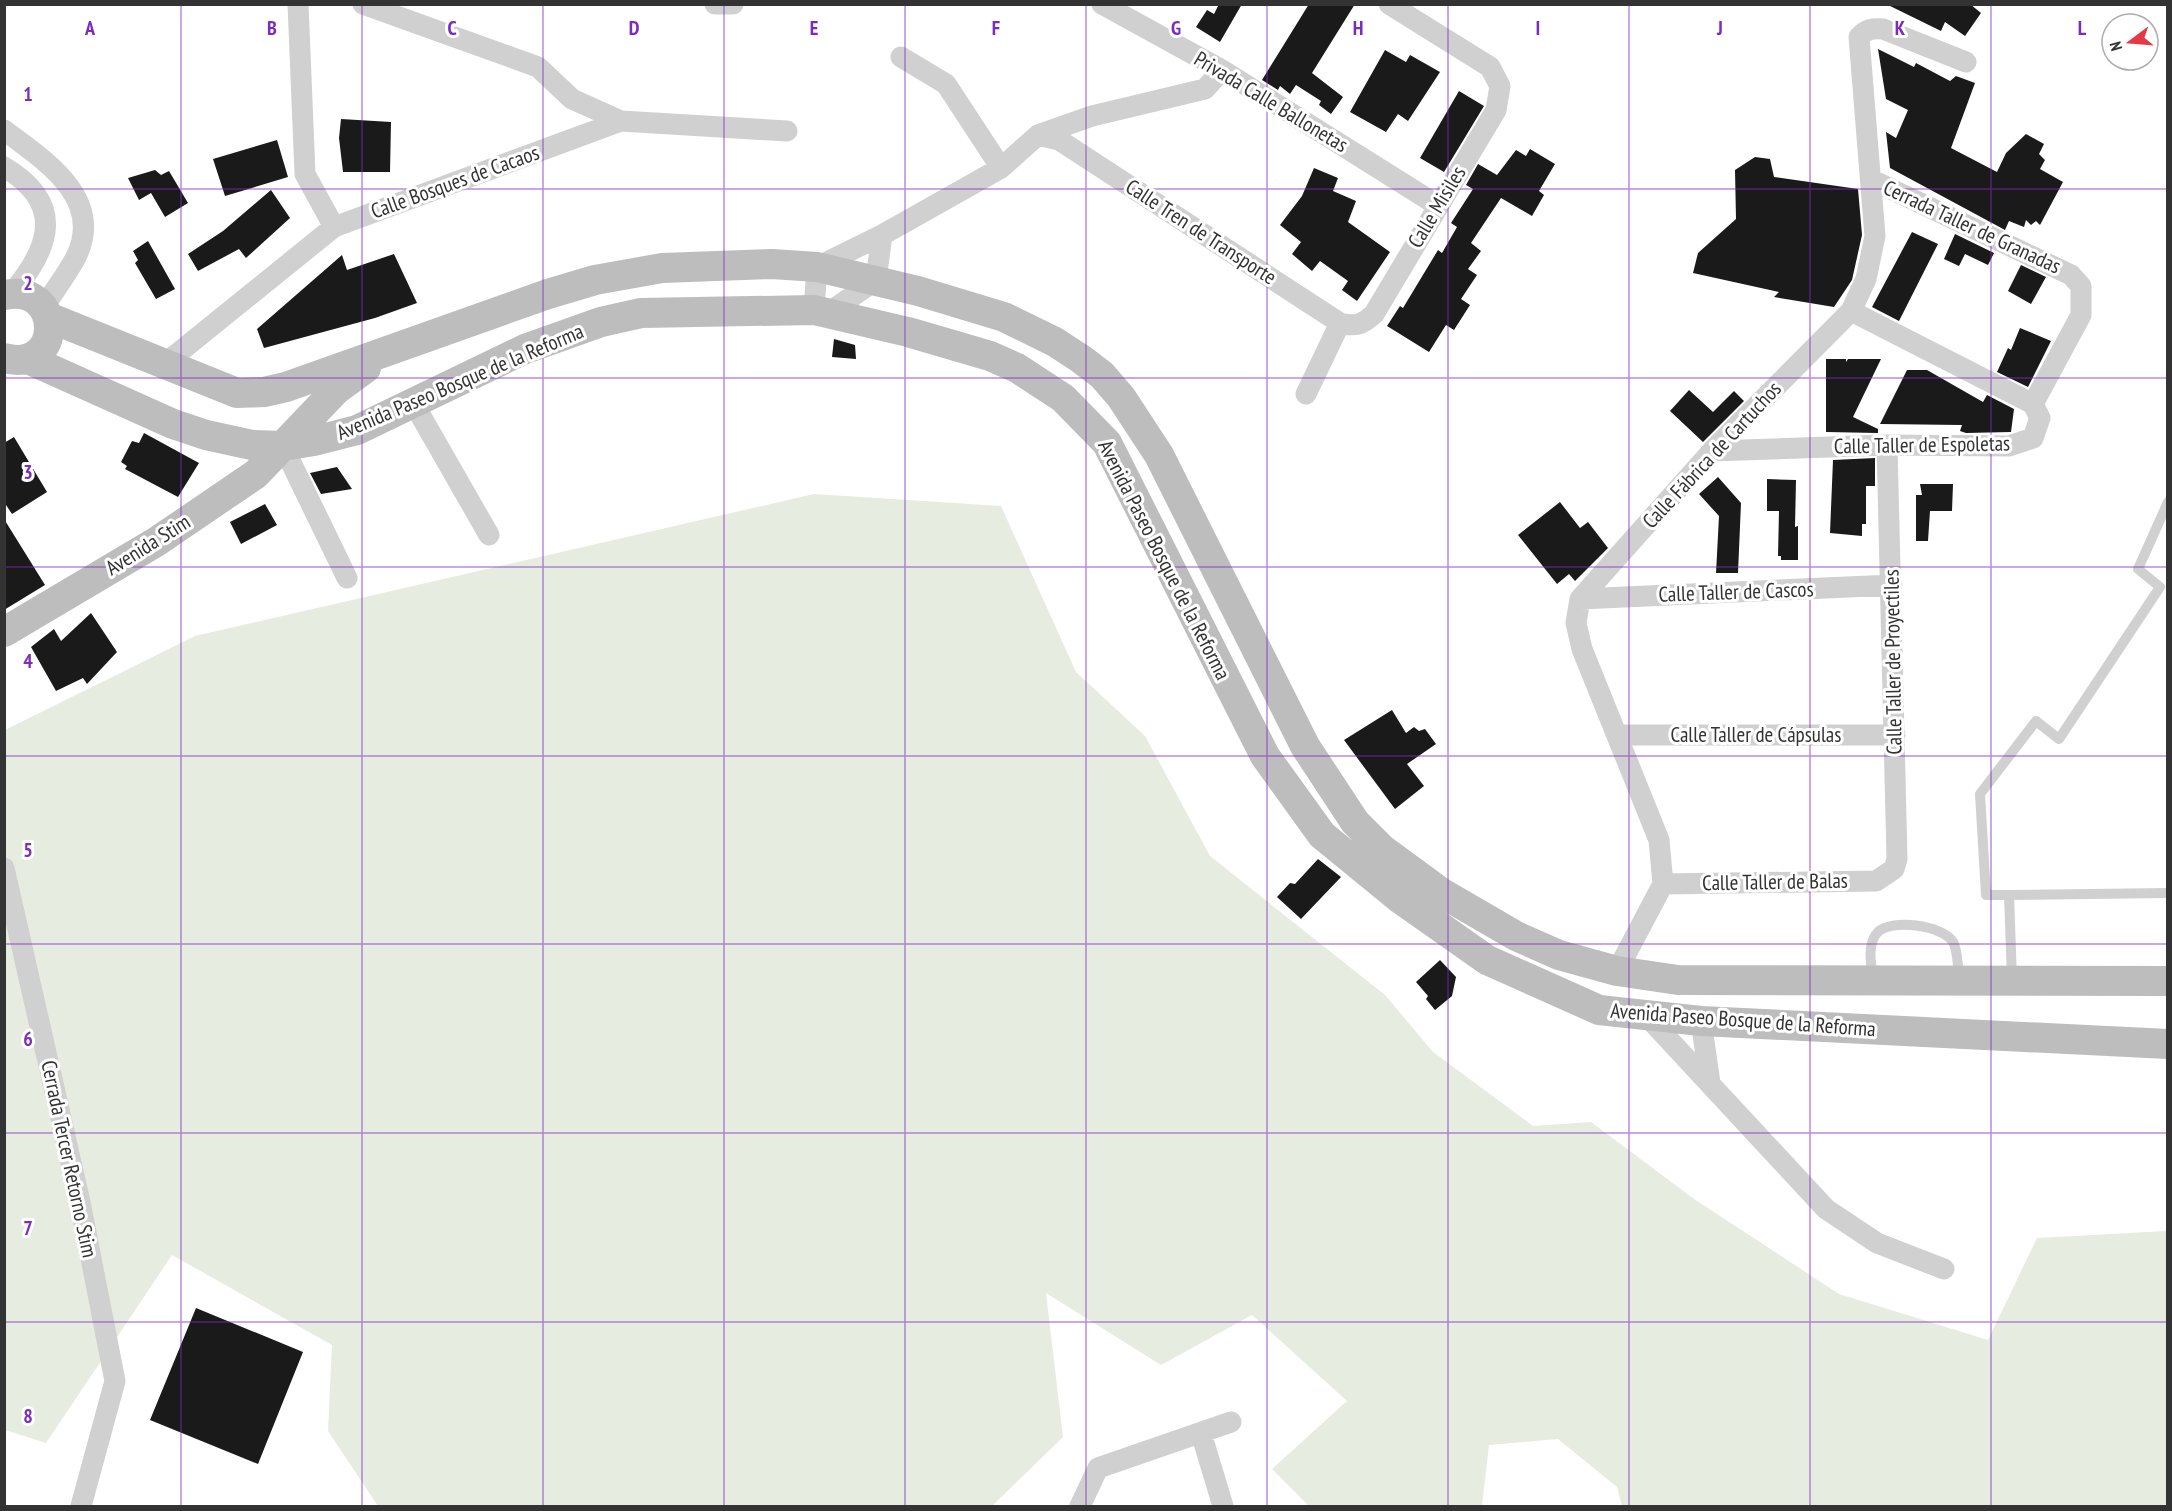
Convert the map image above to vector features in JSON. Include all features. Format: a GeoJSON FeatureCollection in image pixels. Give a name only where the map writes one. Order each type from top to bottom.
{"type":"FeatureCollection","features":[{"type":"Feature","properties":{"kind":"main road","name":"Avenida Paseo Bosque de la Reforma"},"geometry":{"type":"LineString","coordinates":[[8,294],[28,295],[46,312],[167,362],[212,384],[237,393],[251,394],[286,387],[548,294],[634,271],[742,264],[817,267],[880,281],[1011,320],[1055,342],[1102,375],[1121,397],[1159,455],[1292,723],[1332,791],[1355,822],[1382,849],[1411,872],[1516,936],[1559,955],[1617,971],[1678,980],[2168,981]]}},
{"type":"Feature","properties":{"kind":"main road"},"geometry":{"type":"LineString","coordinates":[[878,324],[870,315],[868,300],[880,281]]}},
{"type":"Feature","properties":{"kind":"main road","name":"Avenida Paseo Bosque de la Reforma"},"geometry":{"type":"LineString","coordinates":[[13,361],[206,435],[252,445],[283,446],[357,430],[414,404],[447,384],[525,349],[601,322],[641,313],[821,311],[878,324],[990,356],[1017,368],[1063,398],[1107,443],[1257,742],[1322,835],[1399,898],[1477,953],[1599,1010],[1701,1021],[2168,1044]]}},
{"type":"Feature","properties":{"kind":"main road"},"geometry":{"type":"LineString","coordinates":[[13,361],[45,345],[50,327],[46,312]]}},
{"type":"Feature","properties":{"kind":"main road","name":"Avenida Stim"},"geometry":{"type":"LineString","coordinates":[[4,632],[156,542],[256,474],[336,390],[388,351]]}},
{"type":"Feature","properties":{"kind":"main road"},"geometry":{"type":"LineString","coordinates":[[1234,696],[1250,702],[1259,701],[1270,694],[1274,683]]}},
{"type":"Feature","properties":{"kind":"main road"},"geometry":{"type":"LineString","coordinates":[[1257,742],[1260,723],[1268,716],[1280,716],[1292,723]]}},
{"type":"Feature","properties":{"kind":"main road"},"geometry":{"type":"LineString","coordinates":[[1841,1028],[1834,1021],[1833,1002],[1839,990],[1861,981]]}},
{"type":"Feature","properties":{"kind":"main road"},"geometry":{"type":"LineString","coordinates":[[1793,1026],[1812,1005],[1808,982]]}},
{"type":"Feature","properties":{"kind":"street"},"geometry":{"type":"LineString","coordinates":[[298,4],[305,174],[334,227]]}},
{"type":"Feature","properties":{"kind":"street"},"geometry":{"type":"LineString","coordinates":[[363,4],[538,67],[572,99],[621,121]]}},
{"type":"Feature","properties":{"kind":"street"},"geometry":{"type":"LineString","coordinates":[[716,4],[733,4]]}},
{"type":"Feature","properties":{"kind":"street","name":"Privada Calle Ballonetas"},"geometry":{"type":"LineString","coordinates":[[1102,4],[1222,70],[1437,205]]}},
{"type":"Feature","properties":{"kind":"street","name":"Calle Misiles"},"geometry":{"type":"LineString","coordinates":[[1340,323],[1352,326],[1364,323],[1374,314],[1437,205],[1496,110],[1500,86],[1490,67],[1389,4]]}},
{"type":"Feature","properties":{"kind":"street","name":"Calle Fábrica de Cartuchos"},"geometry":{"type":"LineString","coordinates":[[1580,598],[1712,451],[1851,310],[1866,279],[1875,236],[1872,180],[1858,46],[1863,32],[1883,28],[1966,62]]}},
{"type":"Feature","properties":{"kind":"street"},"geometry":{"type":"LineString","coordinates":[[901,57],[946,84],[1001,168]]}},
{"type":"Feature","properties":{"kind":"street"},"geometry":{"type":"LineString","coordinates":[[882,236],[880,281],[821,311],[817,267],[882,236],[1001,168],[1038,135],[1092,116],[1205,89],[1222,70]]}},
{"type":"Feature","properties":{"kind":"street","name":"Calle Bosques de Cacaos"},"geometry":{"type":"LineString","coordinates":[[167,362],[334,227],[621,121],[787,131]]}},
{"type":"Feature","properties":{"kind":"street"},"geometry":{"type":"LineString","coordinates":[[4,158],[10,134],[37,153],[64,180],[78,199],[84,223],[77,255],[46,312]]}},
{"type":"Feature","properties":{"kind":"street","name":"Calle Tren de Transporte"},"geometry":{"type":"LineString","coordinates":[[1038,135],[1059,140],[1340,323]]}},
{"type":"Feature","properties":{"kind":"street"},"geometry":{"type":"LineString","coordinates":[[4,167],[20,176],[39,201],[48,222],[39,255],[8,294]]}},
{"type":"Feature","properties":{"kind":"street","name":"Cerrada Taller de Granadas"},"geometry":{"type":"LineString","coordinates":[[1872,180],[2071,275],[2080,286],[2081,315],[2033,404]]}},
{"type":"Feature","properties":{"kind":"street"},"geometry":{"type":"LineString","coordinates":[[1851,310],[2033,404]]}},
{"type":"Feature","properties":{"kind":"street"},"geometry":{"type":"LineString","coordinates":[[1306,394],[1340,323]]}},
{"type":"Feature","properties":{"kind":"street"},"geometry":{"type":"LineString","coordinates":[[414,404],[489,535]]}},
{"type":"Feature","properties":{"kind":"street","name":"Calle Taller de Espoletas"},"geometry":{"type":"LineString","coordinates":[[1712,451],[1887,445],[2009,447],[2033,438],[2040,417],[2033,404]]}},
{"type":"Feature","properties":{"kind":"street","name":"Calle Taller de Proyectiles"},"geometry":{"type":"LineString","coordinates":[[1887,445],[1897,859],[1894,869],[1887,876]]}},
{"type":"Feature","properties":{"kind":"street"},"geometry":{"type":"LineString","coordinates":[[283,446],[347,578]]}},
{"type":"Feature","properties":{"kind":"street","name":"Calle Taller de Cascos"},"geometry":{"type":"LineString","coordinates":[[1580,598],[1892,585]]}},
{"type":"Feature","properties":{"kind":"street"},"geometry":{"type":"LineString","coordinates":[[1580,598],[1576,623],[1582,649],[1659,840],[1663,884],[1617,971]]}},
{"type":"Feature","properties":{"kind":"street","name":"Calle Taller de Cápsulas"},"geometry":{"type":"LineString","coordinates":[[1618,735],[1895,735]]}},
{"type":"Feature","properties":{"kind":"street","name":"Cerrada Tercer Retorno Stim"},"geometry":{"type":"LineString","coordinates":[[4,867],[80,1202],[115,1381],[81,1506]]}},
{"type":"Feature","properties":{"kind":"street","name":"Calle Taller de Balas"},"geometry":{"type":"LineString","coordinates":[[1663,884],[1876,881],[1887,876]]}},
{"type":"Feature","properties":{"kind":"street"},"geometry":{"type":"LineString","coordinates":[[1645,1014],[1826,1209],[1877,1243],[1944,1269]]}},
{"type":"Feature","properties":{"kind":"street"},"geometry":{"type":"LineString","coordinates":[[1701,1021],[1710,1083]]}},
{"type":"Feature","properties":{"kind":"street"},"geometry":{"type":"LineString","coordinates":[[1080,1506],[1098,1468],[1231,1422]]}},
{"type":"Feature","properties":{"kind":"street"},"geometry":{"type":"LineString","coordinates":[[1201,1433],[1223,1506]]}},
{"type":"Feature","properties":{"kind":"lane"},"geometry":{"type":"LineString","coordinates":[[2168,502],[2138,569],[2160,587],[2059,739],[2036,721],[1980,794],[1986,895],[2168,893]]}},
{"type":"Feature","properties":{"kind":"lane"},"geometry":{"type":"LineString","coordinates":[[2009,895],[2012,982]]}},
{"type":"Feature","properties":{"kind":"lane"},"geometry":{"type":"LineString","coordinates":[[1861,981],[1875,934],[1884,927],[1899,926],[1939,929],[1953,943],[1960,982]]}},
{"type":"Feature","properties":{"kind":"shaded area"},"geometry":{"type":"Polygon","coordinates":[[[814,494],[1001,506],[1076,672],[1145,736],[1210,856],[1385,995],[1433,1052],[1533,1126],[1591,1122],[1694,1199],[1839,1294],[1988,1340],[2037,1238],[2167,1231],[2167,1506],[1622,1506],[1617,1487],[1558,1439],[1489,1445],[1482,1506],[1309,1506],[1272,1469],[1347,1401],[1252,1315],[1161,1365],[1046,1293],[1063,1437],[992,1506],[378,1506],[328,1431],[332,1345],[172,1255],[46,1443],[5,1430],[5,730],[195,636],[814,494]]]}},
{"type":"Feature","properties":{"kind":"building"},"geometry":{"type":"Polygon","coordinates":[[[1219,4],[1242,4],[1220,42],[1196,27],[1207,10],[1214,14],[1219,4]]]}},
{"type":"Feature","properties":{"kind":"building"},"geometry":{"type":"Polygon","coordinates":[[[1309,4],[1355,4],[1312,73],[1343,97],[1331,114],[1319,105],[1321,101],[1296,85],[1290,94],[1280,86],[1278,90],[1262,80],[1309,4]]]}},
{"type":"Feature","properties":{"kind":"building"},"geometry":{"type":"Polygon","coordinates":[[[1886,4],[1970,4],[1981,13],[1965,36],[1945,22],[1941,31],[1886,4]]]}},
{"type":"Feature","properties":{"kind":"building"},"geometry":{"type":"Polygon","coordinates":[[[1878,49],[1914,67],[1916,63],[1950,81],[1956,76],[1975,83],[1951,148],[1997,172],[2006,153],[2026,134],[2044,144],[2039,154],[2045,160],[2040,169],[2063,182],[2040,225],[2036,221],[2031,225],[2026,220],[2024,227],[2009,221],[2005,230],[1890,168],[1886,132],[1896,138],[1908,110],[1886,99],[1878,49]]]}},
{"type":"Feature","properties":{"kind":"building"},"geometry":{"type":"Polygon","coordinates":[[[1385,50],[1406,62],[1410,55],[1440,72],[1408,121],[1398,114],[1386,132],[1350,112],[1385,50]]]}},
{"type":"Feature","properties":{"kind":"building"},"geometry":{"type":"Polygon","coordinates":[[[1459,91],[1484,106],[1444,172],[1420,158],[1459,91]]]}},
{"type":"Feature","properties":{"kind":"building"},"geometry":{"type":"Polygon","coordinates":[[[341,119],[391,122],[390,172],[343,172],[339,138],[341,119]]]}},
{"type":"Feature","properties":{"kind":"building"},"geometry":{"type":"Polygon","coordinates":[[[277,140],[288,177],[225,196],[213,159],[277,140]]]}},
{"type":"Feature","properties":{"kind":"building"},"geometry":{"type":"Polygon","coordinates":[[[1530,149],[1555,164],[1539,191],[1544,195],[1532,216],[1501,198],[1471,243],[1481,251],[1468,269],[1477,275],[1461,299],[1470,305],[1454,330],[1446,325],[1429,352],[1387,326],[1400,306],[1403,308],[1438,250],[1442,253],[1457,227],[1451,223],[1473,189],[1466,185],[1478,164],[1497,175],[1516,150],[1526,156],[1530,149]]]}},
{"type":"Feature","properties":{"kind":"building"},"geometry":{"type":"Polygon","coordinates":[[[1755,157],[1770,159],[1774,177],[1858,189],[1862,235],[1852,280],[1834,307],[1774,297],[1779,292],[1693,273],[1698,253],[1736,219],[1735,170],[1755,157]]]}},
{"type":"Feature","properties":{"kind":"building"},"geometry":{"type":"Polygon","coordinates":[[[1314,168],[1338,178],[1333,191],[1356,201],[1348,222],[1390,252],[1357,301],[1342,290],[1348,281],[1320,261],[1312,271],[1292,254],[1301,242],[1280,225],[1302,196],[1314,168]]]}},
{"type":"Feature","properties":{"kind":"building"},"geometry":{"type":"Polygon","coordinates":[[[155,170],[161,175],[169,171],[188,203],[165,217],[151,193],[139,200],[128,178],[155,170]]]}},
{"type":"Feature","properties":{"kind":"building"},"geometry":{"type":"Polygon","coordinates":[[[271,190],[290,218],[246,258],[239,249],[198,271],[188,254],[223,231],[271,190]]]}},
{"type":"Feature","properties":{"kind":"building"},"geometry":{"type":"Polygon","coordinates":[[[1912,232],[1938,244],[1899,321],[1872,307],[1912,232]]]}},
{"type":"Feature","properties":{"kind":"building"},"geometry":{"type":"Polygon","coordinates":[[[1955,234],[1994,253],[1988,265],[1965,254],[1959,266],[1944,259],[1955,234]]]}},
{"type":"Feature","properties":{"kind":"building"},"geometry":{"type":"Polygon","coordinates":[[[148,241],[175,289],[156,299],[135,263],[138,260],[133,251],[148,241]]]}},
{"type":"Feature","properties":{"kind":"building"},"geometry":{"type":"Polygon","coordinates":[[[394,254],[417,303],[375,318],[264,348],[257,329],[342,255],[347,270],[394,254]]]}},
{"type":"Feature","properties":{"kind":"building"},"geometry":{"type":"Polygon","coordinates":[[[2021,265],[2046,277],[2031,304],[2008,291],[2021,265]]]}},
{"type":"Feature","properties":{"kind":"building"},"geometry":{"type":"Polygon","coordinates":[[[2020,328],[2051,341],[2028,387],[1997,372],[2008,348],[2011,350],[2020,328]]]}},
{"type":"Feature","properties":{"kind":"building"},"geometry":{"type":"Polygon","coordinates":[[[834,339],[855,345],[856,359],[832,357],[834,339]]]}},
{"type":"Feature","properties":{"kind":"building"},"geometry":{"type":"Polygon","coordinates":[[[1826,359],[1846,359],[1846,362],[1848,359],[1881,359],[1853,417],[1878,429],[1878,433],[1826,432],[1826,359]]]}},
{"type":"Feature","properties":{"kind":"building"},"geometry":{"type":"Polygon","coordinates":[[[1907,370],[1927,370],[1983,402],[1987,395],[2014,409],[2011,432],[1966,433],[1960,431],[1962,425],[1880,424],[1907,370]]]}},
{"type":"Feature","properties":{"kind":"building"},"geometry":{"type":"Polygon","coordinates":[[[1689,390],[1713,412],[1734,391],[1744,401],[1703,442],[1670,411],[1689,390]]]}},
{"type":"Feature","properties":{"kind":"building"},"geometry":{"type":"Polygon","coordinates":[[[144,433],[199,463],[178,497],[125,469],[127,466],[121,462],[132,441],[139,443],[144,433]]]}},
{"type":"Feature","properties":{"kind":"building"},"geometry":{"type":"Polygon","coordinates":[[[14,437],[47,492],[12,514],[4,502],[4,443],[14,437]]]}},
{"type":"Feature","properties":{"kind":"building"},"geometry":{"type":"Polygon","coordinates":[[[1875,458],[1875,486],[1866,486],[1866,524],[1862,524],[1862,536],[1830,533],[1833,460],[1875,458]]]}},
{"type":"Feature","properties":{"kind":"building"},"geometry":{"type":"Polygon","coordinates":[[[337,467],[352,489],[321,494],[310,473],[337,467]]]}},
{"type":"Feature","properties":{"kind":"building"},"geometry":{"type":"Polygon","coordinates":[[[1718,477],[1741,503],[1738,573],[1716,573],[1719,516],[1699,494],[1718,477]]]}},
{"type":"Feature","properties":{"kind":"building"},"geometry":{"type":"Polygon","coordinates":[[[1767,479],[1796,480],[1795,527],[1798,526],[1798,560],[1781,560],[1781,556],[1778,556],[1779,511],[1767,511],[1767,479]]]}},
{"type":"Feature","properties":{"kind":"building"},"geometry":{"type":"Polygon","coordinates":[[[1920,484],[1953,484],[1952,511],[1930,511],[1928,541],[1916,541],[1916,495],[1922,495],[1920,484]]]}},
{"type":"Feature","properties":{"kind":"building"},"geometry":{"type":"Polygon","coordinates":[[[1560,502],[1580,528],[1588,522],[1608,548],[1575,581],[1569,574],[1557,584],[1518,535],[1560,502]]]}},
{"type":"Feature","properties":{"kind":"building"},"geometry":{"type":"Polygon","coordinates":[[[265,504],[277,525],[241,544],[230,522],[265,504]]]}},
{"type":"Feature","properties":{"kind":"building"},"geometry":{"type":"Polygon","coordinates":[[[4,519],[45,585],[4,610],[4,519]]]}},
{"type":"Feature","properties":{"kind":"building"},"geometry":{"type":"Polygon","coordinates":[[[91,613],[117,652],[87,684],[83,678],[56,691],[31,647],[54,629],[61,641],[91,613]]]}},
{"type":"Feature","properties":{"kind":"building"},"geometry":{"type":"Polygon","coordinates":[[[1392,710],[1406,733],[1414,727],[1419,731],[1425,729],[1436,744],[1407,764],[1424,786],[1395,809],[1344,740],[1392,710]]]}},
{"type":"Feature","properties":{"kind":"building"},"geometry":{"type":"Polygon","coordinates":[[[1318,859],[1341,877],[1301,919],[1277,897],[1290,883],[1295,884],[1318,859]]]}},
{"type":"Feature","properties":{"kind":"building"},"geometry":{"type":"Polygon","coordinates":[[[1440,960],[1456,977],[1452,996],[1435,1010],[1426,999],[1428,996],[1416,982],[1440,960]]]}},
{"type":"Feature","properties":{"kind":"building"},"geometry":{"type":"Polygon","coordinates":[[[196,1308],[303,1352],[258,1464],[150,1420],[196,1308]]]}}]}
